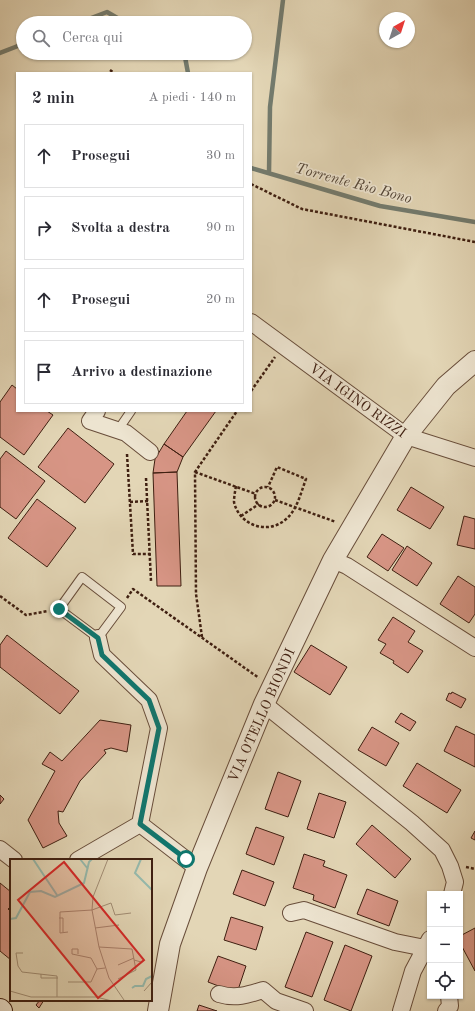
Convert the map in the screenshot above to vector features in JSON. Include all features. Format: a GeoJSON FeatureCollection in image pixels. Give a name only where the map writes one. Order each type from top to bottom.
{"type":"FeatureCollection","features":[{"type":"Feature","properties":{"kind":"street","name":"VIA IGINO RIZZI"},"geometry":{"type":"LineString","coordinates":[[252,323],[406,436],[475,458]]}},
{"type":"Feature","properties":{"kind":"street","name":"VIA OTELLO BIONDI"},"geometry":{"type":"LineString","coordinates":[[158,1011],[170,944],[197,868],[268,696],[333,560],[406,436],[446,386],[475,361]]}},
{"type":"Feature","properties":{"kind":"street"},"geometry":{"type":"LineString","coordinates":[[96,412],[90,421],[122,432],[150,452]]}},
{"type":"Feature","properties":{"kind":"street"},"geometry":{"type":"LineString","coordinates":[[333,560],[347,566],[475,648]]}},
{"type":"Feature","properties":{"kind":"street"},"geometry":{"type":"LineString","coordinates":[[80,859],[140,824],[159,728],[149,700],[102,655],[98,638]]}},
{"type":"Feature","properties":{"kind":"street"},"geometry":{"type":"LineString","coordinates":[[268,696],[442,850],[450,866],[455,882],[453,891]]}},
{"type":"Feature","properties":{"kind":"street"},"geometry":{"type":"LineString","coordinates":[[140,824],[197,868]]}},
{"type":"Feature","properties":{"kind":"street"},"geometry":{"type":"LineString","coordinates":[[0,849],[13,859]]}},
{"type":"Feature","properties":{"kind":"street"},"geometry":{"type":"LineString","coordinates":[[291,913],[304,910],[395,942],[427,943]]}},
{"type":"Feature","properties":{"kind":"street"},"geometry":{"type":"LineString","coordinates":[[402,1011],[413,972],[424,968],[427,949]]}},
{"type":"Feature","properties":{"kind":"street"},"geometry":{"type":"LineString","coordinates":[[219,994],[229,997],[247,996],[263,990],[276,1001],[305,1011]]}},
{"type":"Feature","properties":{"kind":"street"},"geometry":{"type":"LineString","coordinates":[[446,1011],[450,1006],[449,999]]}},
{"type":"Feature","properties":{"kind":"lane"},"geometry":{"type":"LineString","coordinates":[[122,432],[131,412]]}},
{"type":"Feature","properties":{"kind":"lane"},"geometry":{"type":"LineString","coordinates":[[82,577],[121,607],[98,638],[59,609],[82,577]]}},
{"type":"Feature","properties":{"kind":"path"},"geometry":{"type":"LineString","coordinates":[[252,184],[302,209],[475,242]]}},
{"type":"Feature","properties":{"kind":"path"},"geometry":{"type":"LineString","coordinates":[[252,390],[283,346]]}},
{"type":"Feature","properties":{"kind":"path"},"geometry":{"type":"LineString","coordinates":[[202,637],[196,594],[195,472],[236,412]]}},
{"type":"Feature","properties":{"kind":"path"},"geometry":{"type":"LineString","coordinates":[[122,432],[130,502],[133,554],[150,554]]}},
{"type":"Feature","properties":{"kind":"path"},"geometry":{"type":"LineString","coordinates":[[236,486],[234,502],[240,516],[253,525],[260,527],[274,527],[287,519],[295,507],[306,479],[277,467],[268,487]]}},
{"type":"Feature","properties":{"kind":"path"},"geometry":{"type":"LineString","coordinates":[[195,472],[256,494]]}},
{"type":"Feature","properties":{"kind":"path"},"geometry":{"type":"LineString","coordinates":[[146,478],[151,582]]}},
{"type":"Feature","properties":{"kind":"path"},"geometry":{"type":"LineString","coordinates":[[240,516],[259,504],[266,506],[273,503],[274,492],[268,487],[261,488],[256,494],[259,504]]}},
{"type":"Feature","properties":{"kind":"path"},"geometry":{"type":"LineString","coordinates":[[274,500],[352,528]]}},
{"type":"Feature","properties":{"kind":"path"},"geometry":{"type":"LineString","coordinates":[[130,502],[148,501]]}},
{"type":"Feature","properties":{"kind":"path"},"geometry":{"type":"LineString","coordinates":[[121,607],[133,589],[202,637],[268,696]]}},
{"type":"Feature","properties":{"kind":"path"},"geometry":{"type":"LineString","coordinates":[[0,596],[26,614],[59,609]]}},
{"type":"Feature","properties":{"kind":"building"},"geometry":{"type":"Polygon","coordinates":[[[12,385],[16,388],[16,412],[48,412],[53,415],[24,455],[0,437],[0,402],[12,385]]]}},
{"type":"Feature","properties":{"kind":"building"},"geometry":{"type":"Polygon","coordinates":[[[186,412],[215,412],[183,457],[164,444],[186,412]]]}},
{"type":"Feature","properties":{"kind":"building"},"geometry":{"type":"Polygon","coordinates":[[[68,428],[114,464],[85,503],[38,467],[68,428]]]}},
{"type":"Feature","properties":{"kind":"building"},"geometry":{"type":"Polygon","coordinates":[[[164,444],[183,457],[177,472],[153,473],[155,459],[164,444]]]}},
{"type":"Feature","properties":{"kind":"building"},"geometry":{"type":"Polygon","coordinates":[[[6,451],[45,481],[16,519],[0,507],[0,459],[6,451]]]}},
{"type":"Feature","properties":{"kind":"building"},"geometry":{"type":"Polygon","coordinates":[[[177,472],[181,586],[157,586],[153,473],[177,472]]]}},
{"type":"Feature","properties":{"kind":"building"},"geometry":{"type":"Polygon","coordinates":[[[411,487],[444,507],[430,529],[397,510],[411,487]]]}},
{"type":"Feature","properties":{"kind":"building"},"geometry":{"type":"Polygon","coordinates":[[[37,499],[76,528],[47,567],[8,538],[37,499]]]}},
{"type":"Feature","properties":{"kind":"building"},"geometry":{"type":"Polygon","coordinates":[[[464,516],[475,519],[475,549],[457,545],[464,516]]]}},
{"type":"Feature","properties":{"kind":"building"},"geometry":{"type":"Polygon","coordinates":[[[382,534],[404,548],[388,571],[367,557],[382,534]]]}},
{"type":"Feature","properties":{"kind":"building"},"geometry":{"type":"Polygon","coordinates":[[[407,546],[432,563],[417,586],[392,570],[407,546]]]}},
{"type":"Feature","properties":{"kind":"building"},"geometry":{"type":"Polygon","coordinates":[[[458,576],[475,587],[475,614],[469,623],[440,604],[458,576]]]}},
{"type":"Feature","properties":{"kind":"building"},"geometry":{"type":"Polygon","coordinates":[[[393,617],[415,631],[408,642],[423,651],[408,673],[393,663],[394,661],[380,653],[386,644],[378,640],[393,617]]]}},
{"type":"Feature","properties":{"kind":"building"},"geometry":{"type":"Polygon","coordinates":[[[7,635],[79,691],[60,714],[0,667],[0,645],[7,635]]]}},
{"type":"Feature","properties":{"kind":"building"},"geometry":{"type":"Polygon","coordinates":[[[311,645],[347,667],[330,695],[294,672],[311,645]]]}},
{"type":"Feature","properties":{"kind":"building"},"geometry":{"type":"Polygon","coordinates":[[[452,692],[466,699],[461,708],[446,700],[449,693],[451,694],[452,692]]]}},
{"type":"Feature","properties":{"kind":"building"},"geometry":{"type":"Polygon","coordinates":[[[401,713],[416,722],[410,731],[395,722],[401,713]]]}},
{"type":"Feature","properties":{"kind":"building"},"geometry":{"type":"Polygon","coordinates":[[[100,720],[131,725],[127,752],[111,748],[104,750],[106,753],[80,781],[63,812],[58,811],[59,823],[67,836],[43,848],[28,820],[55,771],[42,764],[50,752],[62,761],[100,720]]]}},
{"type":"Feature","properties":{"kind":"building"},"geometry":{"type":"Polygon","coordinates":[[[456,726],[475,735],[475,767],[444,751],[456,726]]]}},
{"type":"Feature","properties":{"kind":"building"},"geometry":{"type":"Polygon","coordinates":[[[372,727],[399,743],[386,766],[358,750],[372,727]]]}},
{"type":"Feature","properties":{"kind":"building"},"geometry":{"type":"Polygon","coordinates":[[[417,763],[461,790],[447,813],[403,786],[417,763]]]}},
{"type":"Feature","properties":{"kind":"building"},"geometry":{"type":"Polygon","coordinates":[[[278,772],[301,781],[288,817],[265,809],[278,772]]]}},
{"type":"Feature","properties":{"kind":"building"},"geometry":{"type":"Polygon","coordinates":[[[319,793],[346,802],[334,838],[307,829],[319,793]]]}},
{"type":"Feature","properties":{"kind":"building"},"geometry":{"type":"Polygon","coordinates":[[[0,795],[4,799],[0,804],[0,795]]]}},
{"type":"Feature","properties":{"kind":"building"},"geometry":{"type":"Polygon","coordinates":[[[372,825],[411,859],[395,878],[356,844],[372,825]]]}},
{"type":"Feature","properties":{"kind":"building"},"geometry":{"type":"Polygon","coordinates":[[[256,827],[284,837],[274,865],[246,854],[256,827]]]}},
{"type":"Feature","properties":{"kind":"building"},"geometry":{"type":"Polygon","coordinates":[[[475,831],[475,840],[471,838],[475,831]]]}},
{"type":"Feature","properties":{"kind":"building"},"geometry":{"type":"Polygon","coordinates":[[[304,854],[325,861],[323,866],[347,875],[335,908],[313,900],[314,895],[293,888],[304,854]]]}},
{"type":"Feature","properties":{"kind":"building"},"geometry":{"type":"Polygon","coordinates":[[[242,870],[274,882],[265,906],[233,894],[242,870]]]}},
{"type":"Feature","properties":{"kind":"building"},"geometry":{"type":"Polygon","coordinates":[[[0,883],[10,891],[10,907],[8,909],[10,911],[10,959],[0,951],[0,883]]]}},
{"type":"Feature","properties":{"kind":"building"},"geometry":{"type":"Polygon","coordinates":[[[367,889],[398,901],[389,926],[357,914],[367,889]]]}},
{"type":"Feature","properties":{"kind":"building"},"geometry":{"type":"Polygon","coordinates":[[[231,917],[263,927],[256,950],[224,940],[231,917]]]}},
{"type":"Feature","properties":{"kind":"building"},"geometry":{"type":"Polygon","coordinates":[[[475,928],[475,971],[463,949],[463,934],[475,928]]]}},
{"type":"Feature","properties":{"kind":"building"},"geometry":{"type":"Polygon","coordinates":[[[306,932],[333,942],[312,997],[285,987],[306,932]]]}},
{"type":"Feature","properties":{"kind":"building"},"geometry":{"type":"Polygon","coordinates":[[[345,945],[372,956],[351,1011],[324,1000],[345,945]]]}},
{"type":"Feature","properties":{"kind":"building"},"geometry":{"type":"Polygon","coordinates":[[[218,956],[246,966],[237,993],[208,982],[218,956]]]}},
{"type":"Feature","properties":{"kind":"building"},"geometry":{"type":"Polygon","coordinates":[[[39,1001],[43,1001],[39,1008],[36,1005],[39,1001]]]}},
{"type":"Feature","properties":{"kind":"building"},"geometry":{"type":"Polygon","coordinates":[[[199,1005],[217,1011],[197,1011],[199,1005]]]}},
{"type":"Feature","properties":{"kind":"waterway"},"geometry":{"type":"LineString","coordinates":[[269,173],[270,107],[283,0]]}},
{"type":"Feature","properties":{"kind":"waterway","name":"Torrente Rio Bono"},"geometry":{"type":"LineString","coordinates":[[96,16],[107,12],[114,16]]}},
{"type":"Feature","properties":{"kind":"waterway","name":"Torrente Rio Bono"},"geometry":{"type":"LineString","coordinates":[[0,53],[16,47]]}},
{"type":"Feature","properties":{"kind":"waterway","name":"Torrente Rio Bono"},"geometry":{"type":"LineString","coordinates":[[186,60],[188,72]]}},
{"type":"Feature","properties":{"kind":"waterway","name":"Torrente Rio Bono"},"geometry":{"type":"LineString","coordinates":[[252,168],[380,206],[475,222]]}},
{"type":"Feature","properties":{"kind":"route"},"geometry":{"type":"LineString","coordinates":[[59,609],[98,638],[102,655],[149,700],[159,728],[140,824],[186,859]]}}]}
